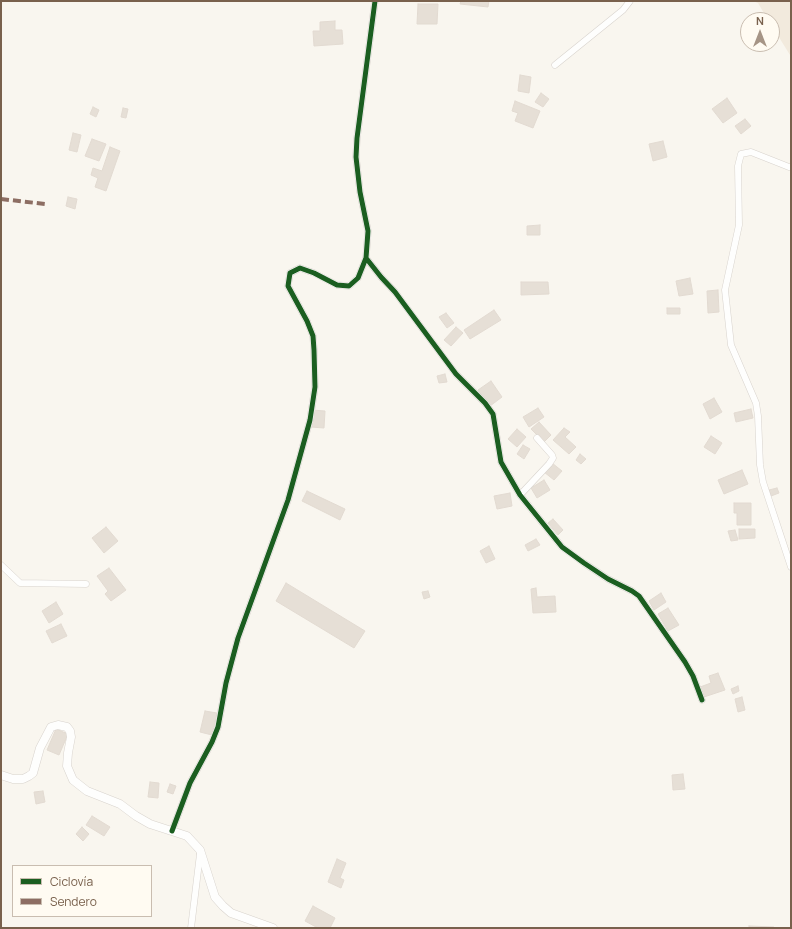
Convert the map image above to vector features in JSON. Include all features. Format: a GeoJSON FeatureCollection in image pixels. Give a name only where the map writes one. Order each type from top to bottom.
{"type":"FeatureCollection","features":[{"type":"Feature","properties":{"kind":"street"},"geometry":{"type":"LineString","coordinates":[[172,831],[190,783],[212,742],[218,727],[226,683],[238,638],[288,500],[310,420],[314,387],[313,336],[307,320],[288,286],[290,273],[300,268],[314,273],[337,285],[349,286],[358,278],[366,258],[368,231],[360,192],[356,157],[357,138],[375,1]]}},
{"type":"Feature","properties":{"kind":"street"},"geometry":{"type":"LineString","coordinates":[[555,65],[623,10],[630,1]]}},
{"type":"Feature","properties":{"kind":"street"},"geometry":{"type":"LineString","coordinates":[[791,167],[751,152],[741,154],[738,166],[738,225],[725,290],[730,345],[756,403],[760,465],[763,482],[791,567]]}},
{"type":"Feature","properties":{"kind":"street"},"geometry":{"type":"LineString","coordinates":[[366,258],[395,292],[456,374],[485,403],[493,414],[501,462],[520,495],[562,547],[584,564],[639,596],[694,676],[702,700]]}},
{"type":"Feature","properties":{"kind":"street"},"geometry":{"type":"LineString","coordinates":[[520,495],[552,460],[552,455],[537,438]]}},
{"type":"Feature","properties":{"kind":"street"},"geometry":{"type":"LineString","coordinates":[[1,565],[20,583],[86,584]]}},
{"type":"Feature","properties":{"kind":"street"},"geometry":{"type":"LineString","coordinates":[[1,775],[13,780],[23,779],[33,773],[40,748],[51,727],[58,725],[65,726],[70,731],[71,737],[67,766],[73,780],[87,790],[120,804],[150,824],[187,836],[200,850],[215,897],[223,906],[238,916],[273,928]]}},
{"type":"Feature","properties":{"kind":"street"},"geometry":{"type":"LineString","coordinates":[[191,928],[200,850]]}},
{"type":"Feature","properties":{"kind":"shaded area"},"geometry":{"type":"Polygon","coordinates":[[[753,1],[791,1],[790,55],[780,39],[780,12],[763,12],[758,3],[753,1]]]}},
{"type":"Feature","properties":{"kind":"building"},"geometry":{"type":"Polygon","coordinates":[[[461,1],[489,1],[488,7],[460,4],[461,1]]]}},
{"type":"Feature","properties":{"kind":"building"},"geometry":{"type":"Polygon","coordinates":[[[418,4],[438,4],[437,24],[417,24],[418,4]]]}},
{"type":"Feature","properties":{"kind":"building"},"geometry":{"type":"Polygon","coordinates":[[[335,21],[335,30],[342,30],[343,44],[314,46],[313,31],[320,31],[320,22],[335,21]]]}},
{"type":"Feature","properties":{"kind":"building"},"geometry":{"type":"Polygon","coordinates":[[[520,75],[531,77],[529,93],[518,91],[520,75]]]}},
{"type":"Feature","properties":{"kind":"building"},"geometry":{"type":"Polygon","coordinates":[[[541,93],[549,99],[543,107],[535,102],[541,93]]]}},
{"type":"Feature","properties":{"kind":"building"},"geometry":{"type":"Polygon","coordinates":[[[727,98],[737,113],[723,123],[712,109],[727,98]]]}},
{"type":"Feature","properties":{"kind":"building"},"geometry":{"type":"Polygon","coordinates":[[[515,101],[540,111],[533,128],[515,121],[518,113],[512,111],[515,101]]]}},
{"type":"Feature","properties":{"kind":"building"},"geometry":{"type":"Polygon","coordinates":[[[93,107],[99,110],[96,117],[90,114],[93,107]]]}},
{"type":"Feature","properties":{"kind":"building"},"geometry":{"type":"Polygon","coordinates":[[[123,108],[128,109],[126,118],[121,117],[123,108]]]}},
{"type":"Feature","properties":{"kind":"building"},"geometry":{"type":"Polygon","coordinates":[[[745,119],[751,126],[741,134],[735,126],[745,119]]]}},
{"type":"Feature","properties":{"kind":"building"},"geometry":{"type":"Polygon","coordinates":[[[73,133],[81,135],[77,152],[69,150],[73,133]]]}},
{"type":"Feature","properties":{"kind":"building"},"geometry":{"type":"Polygon","coordinates":[[[92,139],[106,144],[99,161],[85,156],[92,139]]]}},
{"type":"Feature","properties":{"kind":"building"},"geometry":{"type":"Polygon","coordinates":[[[663,141],[667,157],[653,161],[649,144],[663,141]]]}},
{"type":"Feature","properties":{"kind":"building"},"geometry":{"type":"Polygon","coordinates":[[[110,147],[120,151],[106,191],[95,187],[98,178],[91,175],[93,168],[102,171],[110,147]]]}},
{"type":"Feature","properties":{"kind":"building"},"geometry":{"type":"Polygon","coordinates":[[[68,197],[77,199],[75,209],[66,206],[68,197]]]}},
{"type":"Feature","properties":{"kind":"building"},"geometry":{"type":"Polygon","coordinates":[[[540,225],[540,235],[527,235],[527,226],[540,225]]]}},
{"type":"Feature","properties":{"kind":"building"},"geometry":{"type":"Polygon","coordinates":[[[690,278],[693,294],[679,296],[676,281],[690,278]]]}},
{"type":"Feature","properties":{"kind":"building"},"geometry":{"type":"Polygon","coordinates":[[[521,282],[548,282],[549,294],[521,295],[521,282]]]}},
{"type":"Feature","properties":{"kind":"building"},"geometry":{"type":"Polygon","coordinates":[[[718,290],[719,312],[708,313],[707,291],[718,290]]]}},
{"type":"Feature","properties":{"kind":"building"},"geometry":{"type":"Polygon","coordinates":[[[667,308],[680,308],[680,314],[667,314],[667,308]]]}},
{"type":"Feature","properties":{"kind":"building"},"geometry":{"type":"Polygon","coordinates":[[[494,310],[501,320],[470,339],[464,330],[494,310]]]}},
{"type":"Feature","properties":{"kind":"building"},"geometry":{"type":"Polygon","coordinates":[[[446,313],[454,323],[447,328],[439,317],[446,313]]]}},
{"type":"Feature","properties":{"kind":"building"},"geometry":{"type":"Polygon","coordinates":[[[456,327],[463,333],[451,346],[444,340],[456,327]]]}},
{"type":"Feature","properties":{"kind":"building"},"geometry":{"type":"Polygon","coordinates":[[[445,374],[447,382],[439,383],[437,376],[445,374]]]}},
{"type":"Feature","properties":{"kind":"building"},"geometry":{"type":"Polygon","coordinates":[[[491,381],[502,397],[490,406],[478,390],[491,381]]]}},
{"type":"Feature","properties":{"kind":"building"},"geometry":{"type":"Polygon","coordinates":[[[714,398],[722,412],[710,419],[703,404],[714,398]]]}},
{"type":"Feature","properties":{"kind":"building"},"geometry":{"type":"Polygon","coordinates":[[[538,408],[544,417],[529,427],[523,417],[538,408]]]}},
{"type":"Feature","properties":{"kind":"building"},"geometry":{"type":"Polygon","coordinates":[[[751,409],[753,418],[736,422],[734,413],[751,409]]]}},
{"type":"Feature","properties":{"kind":"building"},"geometry":{"type":"Polygon","coordinates":[[[312,410],[325,411],[324,428],[311,427],[312,410]]]}},
{"type":"Feature","properties":{"kind":"building"},"geometry":{"type":"Polygon","coordinates":[[[539,422],[551,435],[544,442],[531,429],[539,422]]]}},
{"type":"Feature","properties":{"kind":"building"},"geometry":{"type":"Polygon","coordinates":[[[564,428],[570,432],[565,437],[576,447],[569,454],[553,440],[564,428]]]}},
{"type":"Feature","properties":{"kind":"building"},"geometry":{"type":"Polygon","coordinates":[[[517,429],[526,437],[517,447],[508,439],[517,429]]]}},
{"type":"Feature","properties":{"kind":"building"},"geometry":{"type":"Polygon","coordinates":[[[711,436],[722,443],[715,454],[704,447],[711,436]]]}},
{"type":"Feature","properties":{"kind":"building"},"geometry":{"type":"Polygon","coordinates":[[[523,445],[530,449],[524,459],[517,454],[523,445]]]}},
{"type":"Feature","properties":{"kind":"building"},"geometry":{"type":"Polygon","coordinates":[[[580,454],[586,459],[581,464],[576,460],[580,454]]]}},
{"type":"Feature","properties":{"kind":"building"},"geometry":{"type":"Polygon","coordinates":[[[552,463],[562,471],[554,480],[544,472],[552,463]]]}},
{"type":"Feature","properties":{"kind":"building"},"geometry":{"type":"Polygon","coordinates":[[[742,470],[748,484],[724,494],[718,480],[742,470]]]}},
{"type":"Feature","properties":{"kind":"building"},"geometry":{"type":"Polygon","coordinates":[[[544,480],[550,490],[537,498],[531,488],[544,480]]]}},
{"type":"Feature","properties":{"kind":"building"},"geometry":{"type":"Polygon","coordinates":[[[777,488],[779,493],[771,496],[769,490],[777,488]]]}},
{"type":"Feature","properties":{"kind":"building"},"geometry":{"type":"Polygon","coordinates":[[[307,491],[345,509],[340,520],[302,501],[307,491]]]}},
{"type":"Feature","properties":{"kind":"building"},"geometry":{"type":"Polygon","coordinates":[[[510,493],[512,506],[497,509],[494,496],[510,493]]]}},
{"type":"Feature","properties":{"kind":"building"},"geometry":{"type":"Polygon","coordinates":[[[734,503],[751,503],[751,525],[737,525],[737,513],[734,513],[734,503]]]}},
{"type":"Feature","properties":{"kind":"building"},"geometry":{"type":"Polygon","coordinates":[[[553,519],[563,530],[558,535],[548,523],[553,519]]]}},
{"type":"Feature","properties":{"kind":"building"},"geometry":{"type":"Polygon","coordinates":[[[106,527],[118,541],[104,553],[92,538],[106,527]]]}},
{"type":"Feature","properties":{"kind":"building"},"geometry":{"type":"Polygon","coordinates":[[[739,529],[755,529],[755,538],[739,539],[739,529]]]}},
{"type":"Feature","properties":{"kind":"building"},"geometry":{"type":"Polygon","coordinates":[[[735,530],[738,540],[731,541],[728,531],[735,530]]]}},
{"type":"Feature","properties":{"kind":"building"},"geometry":{"type":"Polygon","coordinates":[[[536,539],[540,545],[528,551],[525,545],[536,539]]]}},
{"type":"Feature","properties":{"kind":"building"},"geometry":{"type":"Polygon","coordinates":[[[489,546],[495,559],[486,563],[480,551],[489,546]]]}},
{"type":"Feature","properties":{"kind":"building"},"geometry":{"type":"Polygon","coordinates":[[[109,568],[126,590],[111,601],[105,594],[108,591],[97,576],[109,568]]]}},
{"type":"Feature","properties":{"kind":"building"},"geometry":{"type":"Polygon","coordinates":[[[286,583],[365,631],[354,648],[276,601],[286,583]]]}},
{"type":"Feature","properties":{"kind":"building"},"geometry":{"type":"Polygon","coordinates":[[[536,588],[537,597],[555,596],[556,612],[533,613],[531,589],[536,588]]]}},
{"type":"Feature","properties":{"kind":"building"},"geometry":{"type":"Polygon","coordinates":[[[428,591],[430,597],[424,599],[422,592],[428,591]]]}},
{"type":"Feature","properties":{"kind":"building"},"geometry":{"type":"Polygon","coordinates":[[[661,593],[666,602],[654,610],[649,601],[661,593]]]}},
{"type":"Feature","properties":{"kind":"building"},"geometry":{"type":"Polygon","coordinates":[[[56,602],[63,614],[49,623],[42,611],[56,602]]]}},
{"type":"Feature","properties":{"kind":"building"},"geometry":{"type":"Polygon","coordinates":[[[668,608],[679,625],[668,631],[658,614],[668,608]]]}},
{"type":"Feature","properties":{"kind":"building"},"geometry":{"type":"Polygon","coordinates":[[[61,624],[67,636],[52,643],[46,631],[61,624]]]}},
{"type":"Feature","properties":{"kind":"building"},"geometry":{"type":"Polygon","coordinates":[[[718,673],[725,690],[704,697],[700,687],[711,683],[709,676],[718,673]]]}},
{"type":"Feature","properties":{"kind":"building"},"geometry":{"type":"Polygon","coordinates":[[[738,686],[739,691],[733,694],[731,689],[738,686]]]}},
{"type":"Feature","properties":{"kind":"building"},"geometry":{"type":"Polygon","coordinates":[[[742,697],[745,710],[738,712],[735,699],[742,697]]]}},
{"type":"Feature","properties":{"kind":"building"},"geometry":{"type":"Polygon","coordinates":[[[205,711],[217,713],[212,735],[200,732],[205,711]]]}},
{"type":"Feature","properties":{"kind":"building"},"geometry":{"type":"Polygon","coordinates":[[[56,729],[68,734],[59,755],[47,750],[56,729]]]}},
{"type":"Feature","properties":{"kind":"building"},"geometry":{"type":"Polygon","coordinates":[[[683,774],[685,789],[673,790],[672,775],[683,774]]]}},
{"type":"Feature","properties":{"kind":"building"},"geometry":{"type":"Polygon","coordinates":[[[150,782],[159,783],[158,798],[148,797],[150,782]]]}},
{"type":"Feature","properties":{"kind":"building"},"geometry":{"type":"Polygon","coordinates":[[[170,784],[176,786],[173,794],[167,792],[170,784]]]}},
{"type":"Feature","properties":{"kind":"building"},"geometry":{"type":"Polygon","coordinates":[[[43,791],[45,802],[36,804],[34,792],[43,791]]]}},
{"type":"Feature","properties":{"kind":"building"},"geometry":{"type":"Polygon","coordinates":[[[92,816],[110,827],[104,836],[86,825],[92,816]]]}},
{"type":"Feature","properties":{"kind":"building"},"geometry":{"type":"Polygon","coordinates":[[[82,827],[89,834],[83,841],[76,834],[82,827]]]}},
{"type":"Feature","properties":{"kind":"building"},"geometry":{"type":"Polygon","coordinates":[[[337,859],[346,863],[340,878],[344,880],[341,888],[328,882],[337,859]]]}},
{"type":"Feature","properties":{"kind":"building"},"geometry":{"type":"Polygon","coordinates":[[[313,906],[335,918],[330,928],[318,928],[305,921],[313,906]]]}},
{"type":"Feature","properties":{"kind":"building"},"geometry":{"type":"Polygon","coordinates":[[[749,926],[774,927],[774,928],[749,928],[749,926]]]}},
{"type":"Feature","properties":{"kind":"marked path"},"geometry":{"type":"LineString","coordinates":[[1,199],[45,204]]}},
{"type":"Feature","properties":{"kind":"cycle path"},"geometry":{"type":"LineString","coordinates":[[172,831],[190,783],[212,742],[218,727],[226,683],[238,638],[288,500],[310,420],[315,387],[313,336],[307,321],[288,286],[290,273],[300,268],[314,273],[337,285],[349,286],[358,278],[366,258],[368,231],[360,192],[356,157],[357,138],[375,1]]}},
{"type":"Feature","properties":{"kind":"cycle path"},"geometry":{"type":"LineString","coordinates":[[366,258],[395,292],[456,374],[485,403],[493,414],[501,462],[520,495],[562,547],[608,579],[639,596],[685,662],[693,676],[702,700]]}}]}
